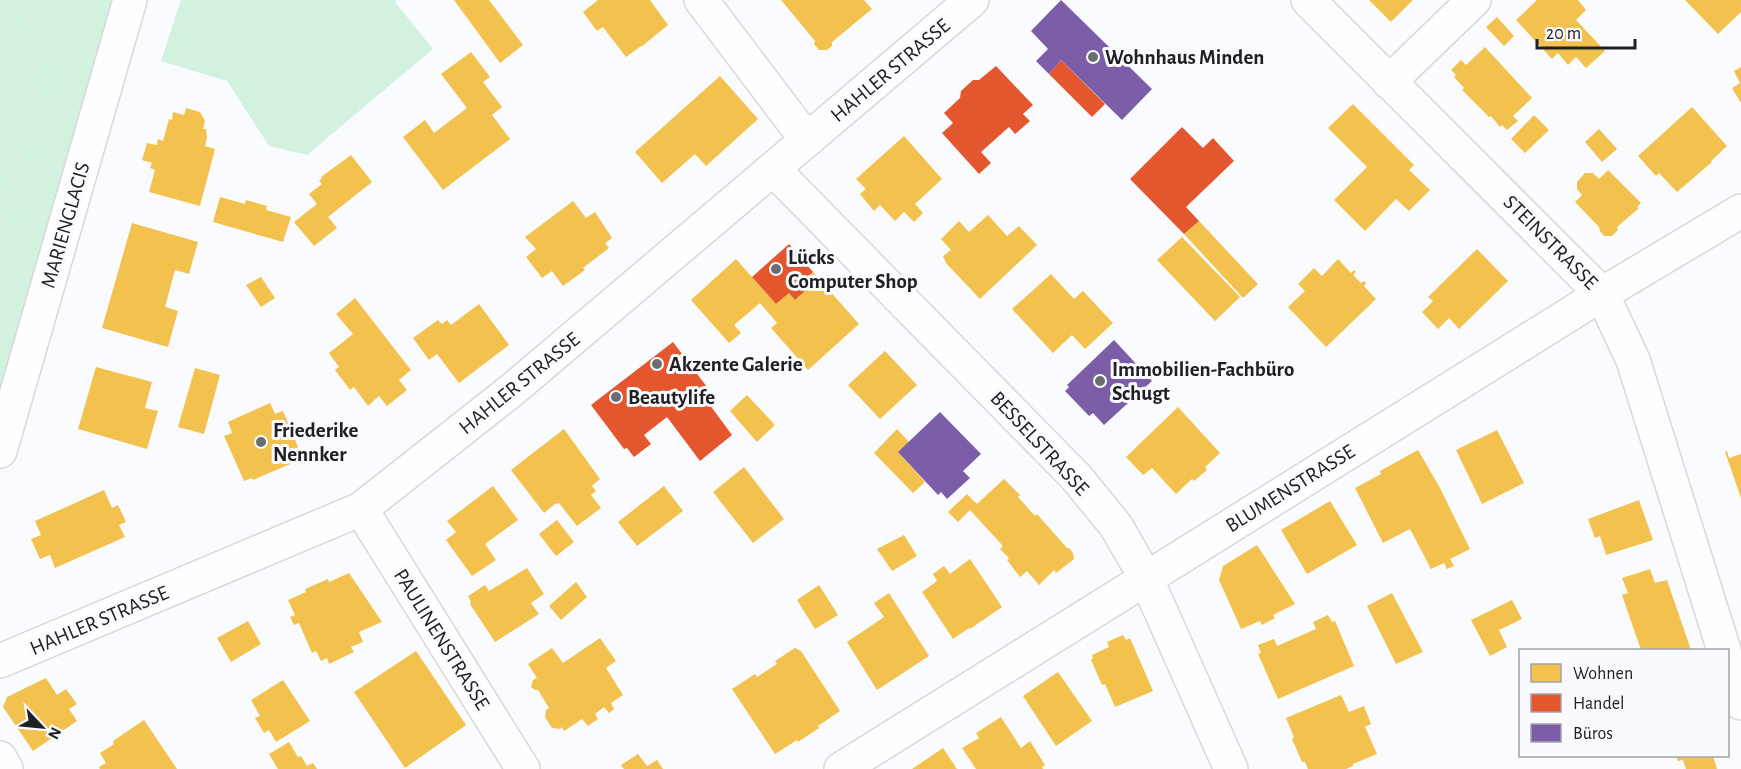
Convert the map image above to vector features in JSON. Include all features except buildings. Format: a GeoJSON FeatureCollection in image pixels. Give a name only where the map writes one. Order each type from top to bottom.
{"type":"FeatureCollection","features":[{"type":"Feature","properties":{"kind":"street","name":"MARIENGLACIS"},"geometry":{"type":"LineString","coordinates":[[0,451],[130,0]]}},
{"type":"Feature","properties":{"kind":"street"},"geometry":{"type":"LineString","coordinates":[[701,0],[807,140]]}},
{"type":"Feature","properties":{"kind":"street","name":"HAHLER STRASSE"},"geometry":{"type":"LineString","coordinates":[[0,661],[361,509],[512,390],[972,0]]}},
{"type":"Feature","properties":{"kind":"street","name":"STEINSTRASSE"},"geometry":{"type":"LineString","coordinates":[[1308,0],[1602,294],[1633,360],[1723,649]]}},
{"type":"Feature","properties":{"kind":"street"},"geometry":{"type":"LineString","coordinates":[[1389,82],[1474,0]]}},
{"type":"Feature","properties":{"kind":"street","name":"BESSELSTRASSE"},"geometry":{"type":"LineString","coordinates":[[774,170],[1076,477],[1116,526],[1146,578],[1231,769]]}},
{"type":"Feature","properties":{"kind":"street","name":"BLUMENSTRASSE"},"geometry":{"type":"LineString","coordinates":[[841,769],[1602,294],[1741,212]]}},
{"type":"Feature","properties":{"kind":"street","name":"PAULINENSTRASSE"},"geometry":{"type":"LineString","coordinates":[[361,509],[523,769]]}},
{"type":"Feature","properties":{"kind":"street"},"geometry":{"type":"LineString","coordinates":[[1729,663],[1741,703]]}},
{"type":"Feature","properties":{"kind":"street"},"geometry":{"type":"LineString","coordinates":[[0,758],[6,769]]}},
{"type":"Feature","properties":{"kind":"path"},"geometry":{"type":"LineString","coordinates":[[0,229],[22,147],[34,89],[33,32],[27,0]]}},
{"type":"Feature","properties":{"kind":"green space"},"geometry":{"type":"Polygon","coordinates":[[[0,0],[136,0],[0,418],[0,0]]]}},
{"type":"Feature","properties":{"kind":"green space"},"geometry":{"type":"Polygon","coordinates":[[[181,0],[396,0],[395,2],[433,49],[307,155],[269,146],[227,81],[161,61],[181,0]]]}},
{"type":"Feature","properties":{"kind":"place","name":"Wohnhaus Minden"},"geometry":{"type":"Point","coordinates":[1093,57]}},
{"type":"Feature","properties":{"kind":"place","name":"Lücks Computer Shop"},"geometry":{"type":"Point","coordinates":[776,269]}},
{"type":"Feature","properties":{"kind":"place","name":"Akzente Galerie"},"geometry":{"type":"Point","coordinates":[657,364]}},
{"type":"Feature","properties":{"kind":"place","name":"Immobilien-Fachbüro Schugt"},"geometry":{"type":"Point","coordinates":[1100,381]}},
{"type":"Feature","properties":{"kind":"place","name":"Beautylife"},"geometry":{"type":"Point","coordinates":[616,397]}},
{"type":"Feature","properties":{"kind":"place","name":"Friederike Nennker"},"geometry":{"type":"Point","coordinates":[261,442]}}]}
